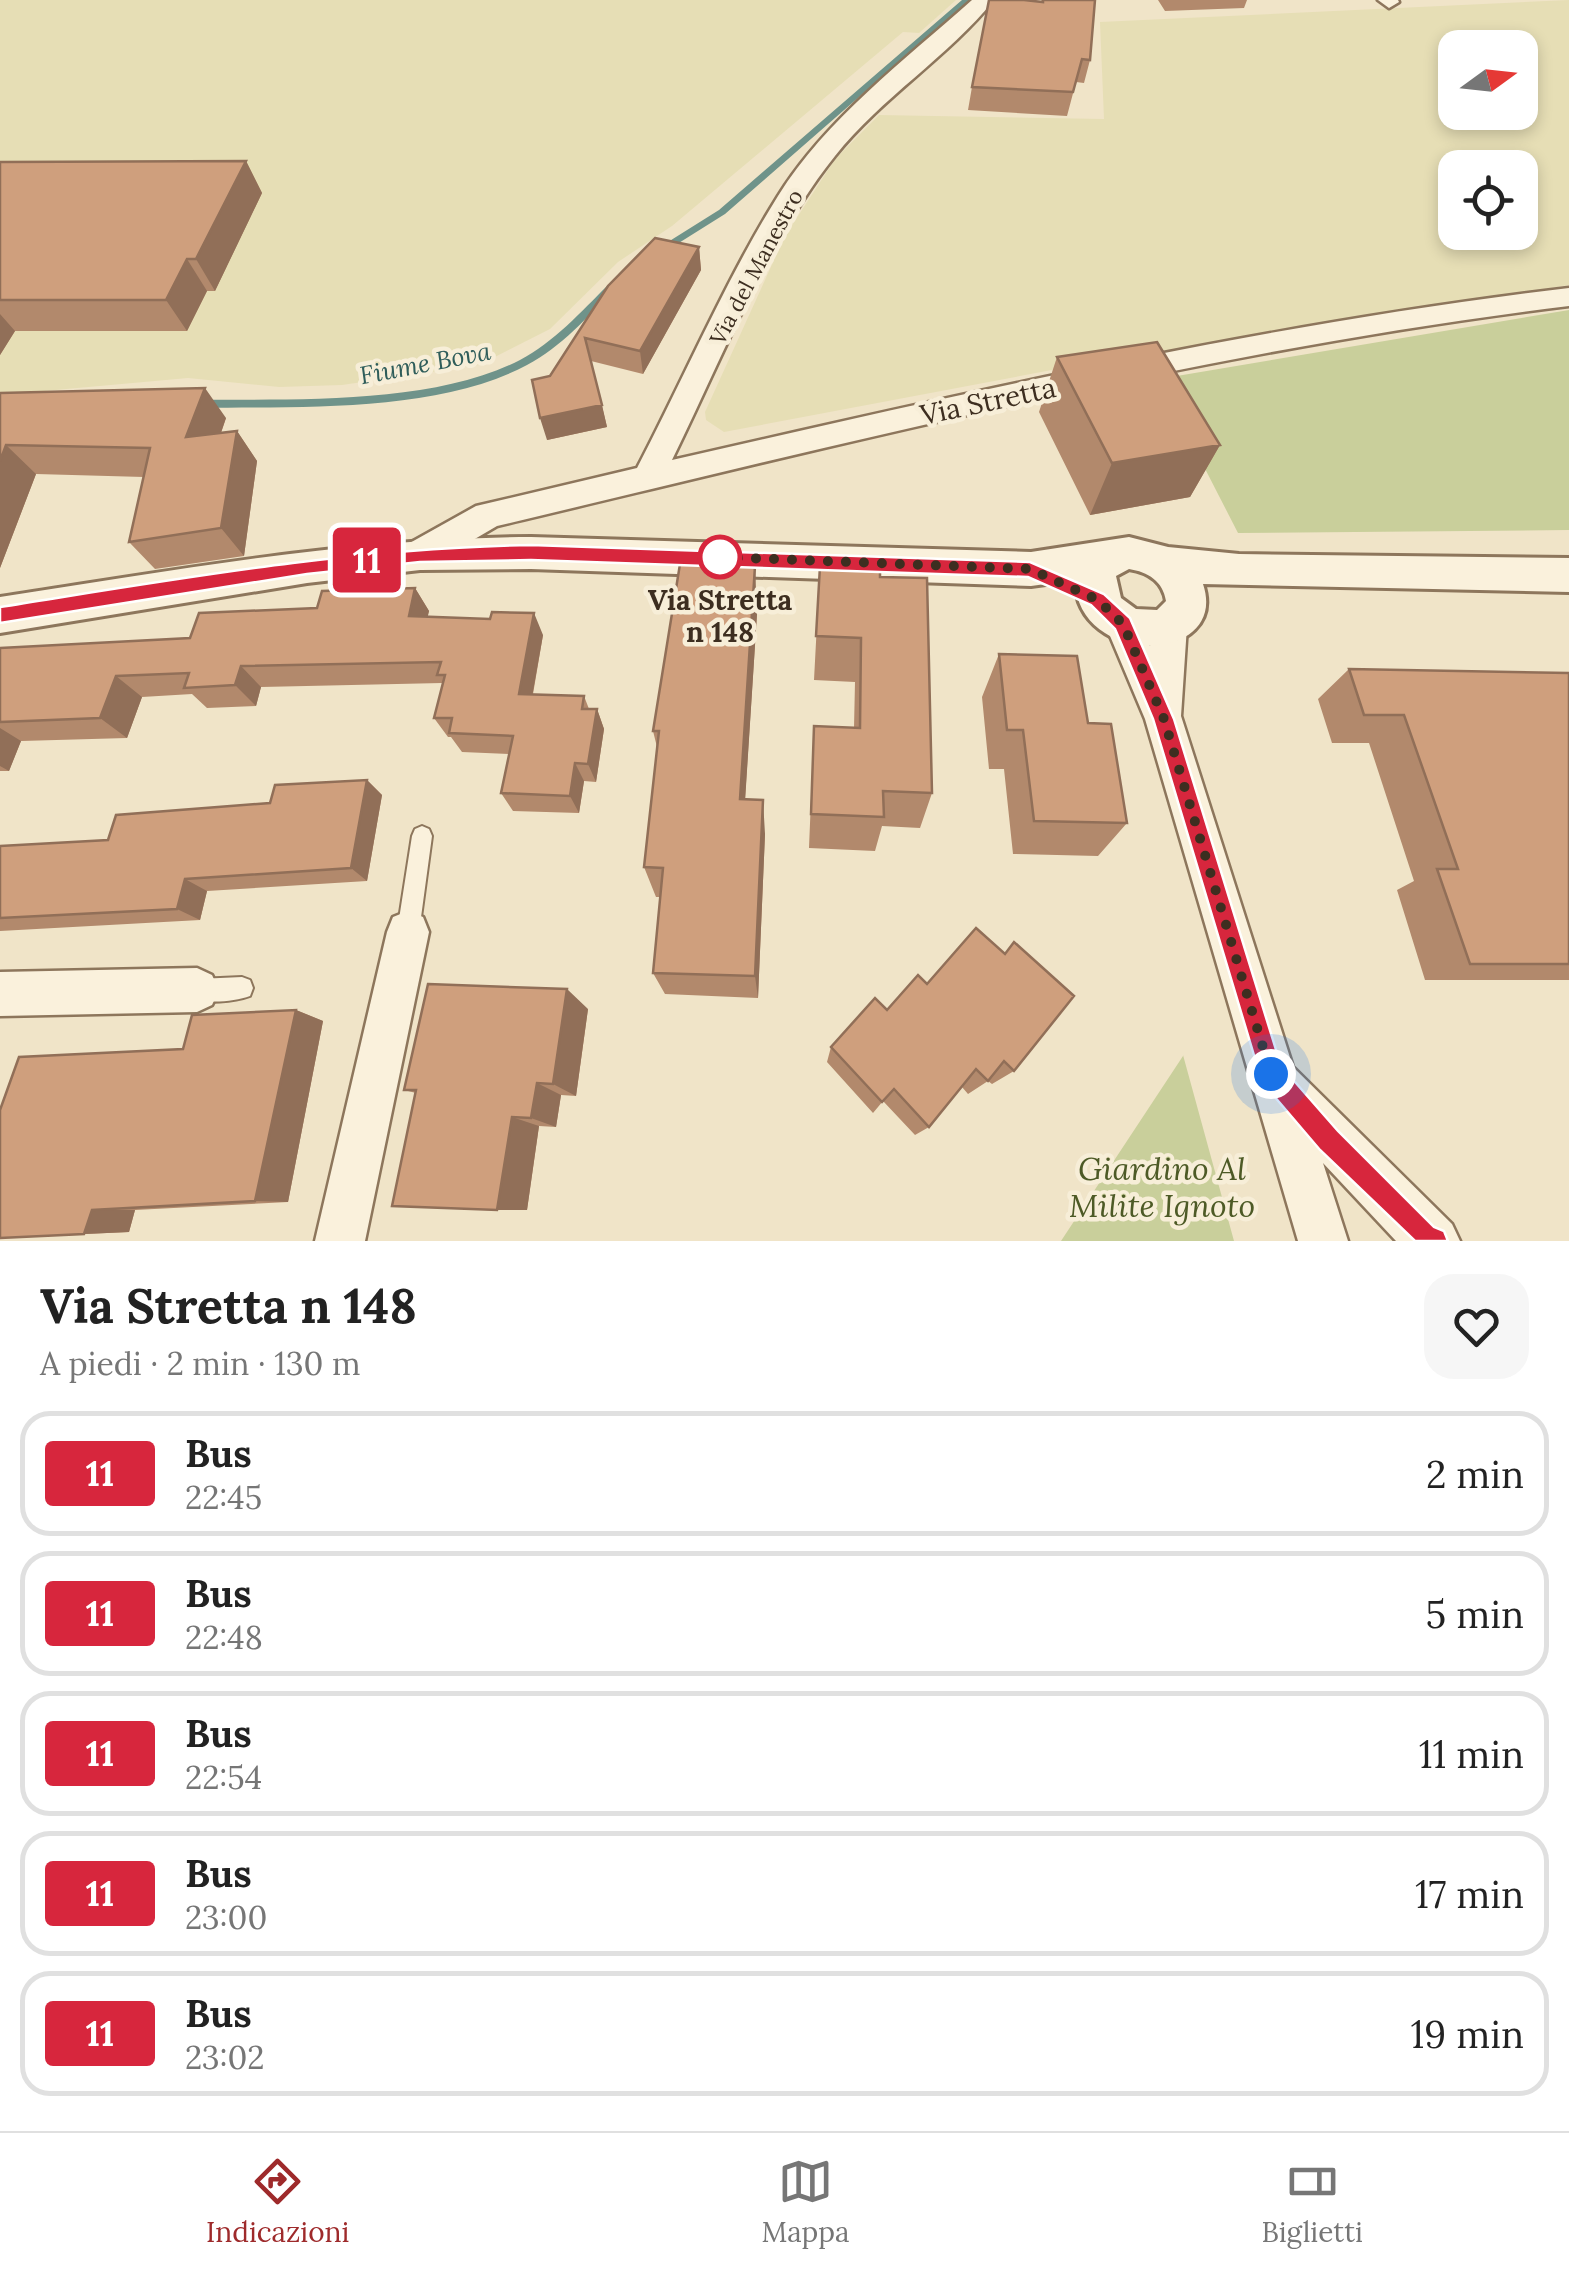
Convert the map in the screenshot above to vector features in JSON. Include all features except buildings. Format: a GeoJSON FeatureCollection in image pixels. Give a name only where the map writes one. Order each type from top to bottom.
{"type":"FeatureCollection","features":[{"type":"Feature","properties":{"kind":"street","name":"Via del Manestro"},"geometry":{"type":"LineString","coordinates":[[649,476],[790,197],[829,146],[883,91],[984,0]]}},
{"type":"Feature","properties":{"kind":"street","name":"Via Stretta"},"geometry":{"type":"LineString","coordinates":[[420,554],[488,516],[997,398],[1461,310],[1569,297]]}},
{"type":"Feature","properties":{"kind":"street","name":"Via Stretta"},"geometry":{"type":"LineString","coordinates":[[0,615],[307,566],[420,554],[531,552],[942,563],[1030,569],[1109,595]]}},
{"type":"Feature","properties":{"kind":"street"},"geometry":{"type":"LineString","coordinates":[[1323,1241],[1164,719],[1109,595],[1129,553],[1165,563],[1239,571],[1569,575]]}},
{"type":"Feature","properties":{"kind":"street"},"geometry":{"type":"LineString","coordinates":[[1164,719],[1178,617],[1187,591],[1165,563]]}},
{"type":"Feature","properties":{"kind":"street"},"geometry":{"type":"LineString","coordinates":[[1109,595],[1147,630],[1178,617],[1239,571]]}},
{"type":"Feature","properties":{"kind":"street"},"geometry":{"type":"LineString","coordinates":[[340,1241],[408,932]]}},
{"type":"Feature","properties":{"kind":"street"},"geometry":{"type":"LineString","coordinates":[[0,994],[196,990]]}},
{"type":"Feature","properties":{"kind":"street"},"geometry":{"type":"LineString","coordinates":[[1271,1074],[1329,1140],[1425,1236],[1435,1241]]}},
{"type":"Feature","properties":{"kind":"lane"},"geometry":{"type":"LineString","coordinates":[[408,932],[422,836]]}},
{"type":"Feature","properties":{"kind":"lane"},"geometry":{"type":"LineString","coordinates":[[196,990],[242,988]]}},
{"type":"Feature","properties":{"kind":"shaded area"},"geometry":{"type":"Polygon","coordinates":[[[0,0],[956,0],[919,33],[903,32],[672,226],[618,262],[550,329],[479,365],[342,385],[279,387],[188,378],[0,395],[0,0]]]}},
{"type":"Feature","properties":{"kind":"shaded area"},"geometry":{"type":"Polygon","coordinates":[[[1569,0],[1569,285],[1057,369],[724,432],[706,420],[705,412],[785,236],[835,159],[879,115],[1104,119],[1100,22],[1569,0]]]}},
{"type":"Feature","properties":{"kind":"green space"},"geometry":{"type":"Polygon","coordinates":[[[1569,310],[1569,530],[1238,533],[1159,379],[1569,310]]]}},
{"type":"Feature","properties":{"kind":"green space","name":"Giardino Al Milite Ignoto"},"geometry":{"type":"Polygon","coordinates":[[[1183,1056],[1234,1241],[1061,1241],[1183,1056]]]}},
{"type":"Feature","properties":{"kind":"waterway","name":"Fiume Bova"},"geometry":{"type":"LineString","coordinates":[[663,249],[722,212],[966,0]]}},
{"type":"Feature","properties":{"kind":"waterway"},"geometry":{"type":"LineString","coordinates":[[200,404],[321,402],[411,395],[492,377],[548,346],[611,287]]}},
{"type":"Feature","properties":{"kind":"bus line","name":"11"},"geometry":{"type":"LineString","coordinates":[[0,615],[307,566],[420,554],[531,552],[942,563],[1030,569],[1098,600],[1108,614],[1123,624],[1164,719],[1271,1074],[1329,1140],[1425,1236],[1435,1241]]}},
{"type":"Feature","properties":{"kind":"place","name":"Via Stretta n 148"},"geometry":{"type":"Point","coordinates":[720,557]}},
{"type":"Feature","properties":{"kind":"route"},"geometry":{"type":"LineString","coordinates":[[720,557],[1030,569],[1098,600],[1108,614],[1123,624],[1164,719],[1271,1074]]}}]}
